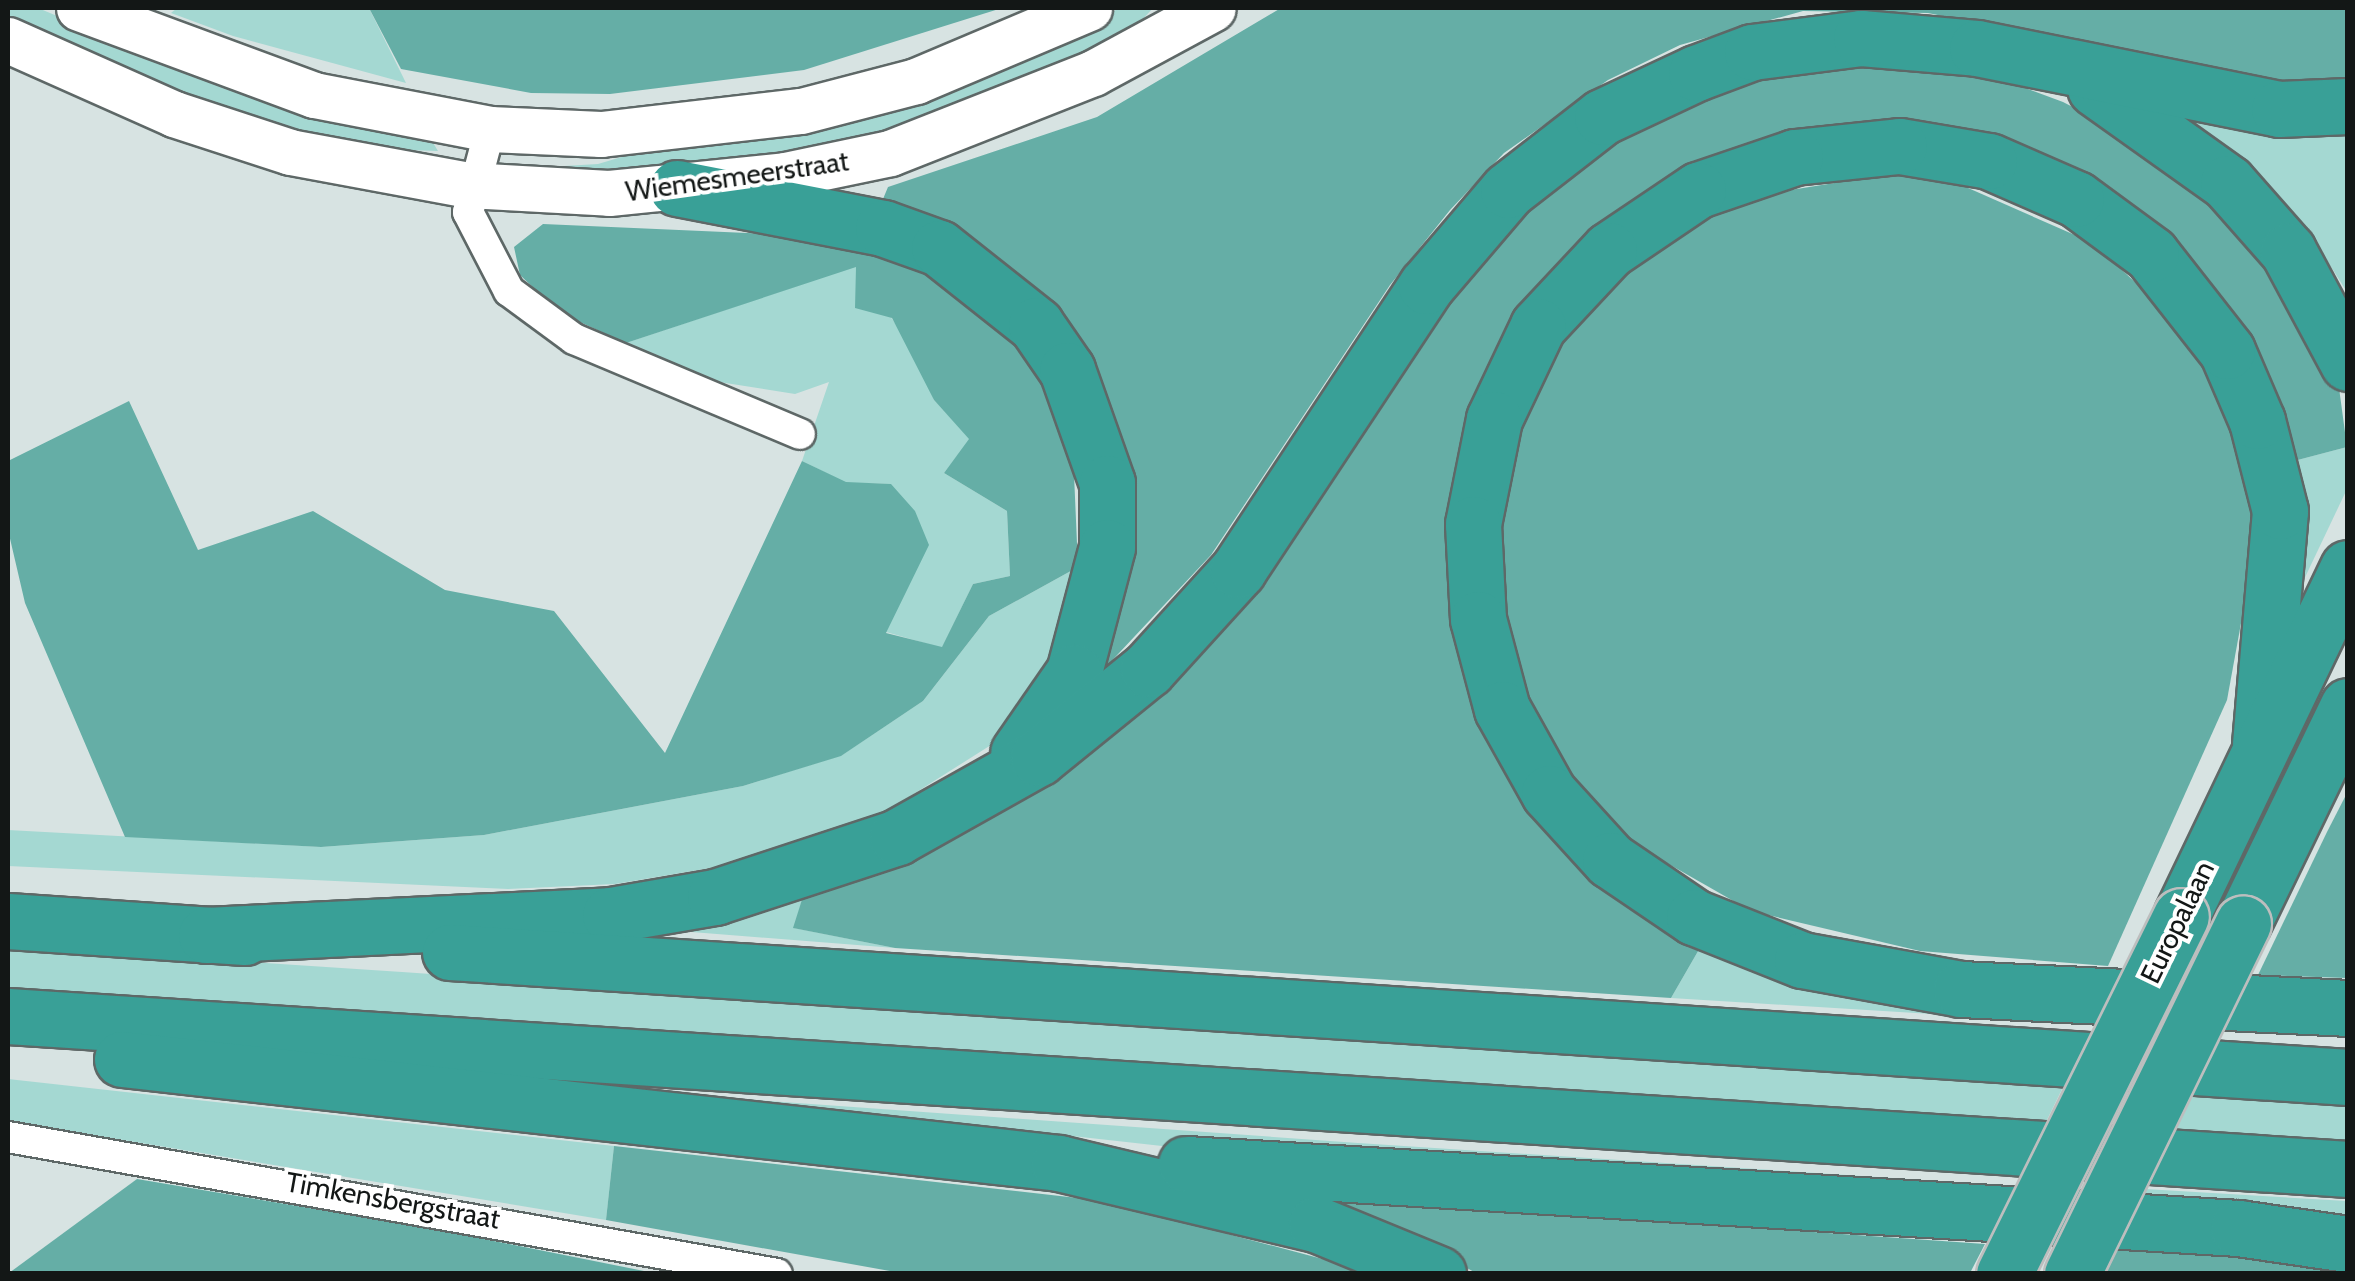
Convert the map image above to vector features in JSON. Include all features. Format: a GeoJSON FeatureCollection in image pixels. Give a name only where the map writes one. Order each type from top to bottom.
{"type":"FeatureCollection","features":[{"type":"Feature","properties":{"kind":"highway"},"geometry":{"type":"LineString","coordinates":[[206,935],[610,915],[715,898],[897,838],[998,779],[1100,712],[1196,621],[1457,247],[1508,190],[1602,118],[1715,66],[1808,42],[1912,41],[2055,63],[2262,107],[2348,106]]}},
{"type":"Feature","properties":{"kind":"highway"},"geometry":{"type":"LineString","coordinates":[[2055,63],[2228,183],[2288,251],[2348,364]]}},
{"type":"Feature","properties":{"kind":"highway"},"geometry":{"type":"LineString","coordinates":[[2260,744],[2280,511],[2257,422],[2226,351],[2150,254],[2076,199],[1989,161],[1899,146],[1795,157],[1698,190],[1609,250],[1538,326],[1494,419],[1480,489],[1478,619],[1502,709],[1549,793],[1610,860],[1694,918],[1802,960],[1961,989],[2348,1008]]}},
{"type":"Feature","properties":{"kind":"highway"},"geometry":{"type":"LineString","coordinates":[[677,188],[884,228],[939,248],[1036,325],[1068,370],[1107,483],[1107,547],[1074,672],[998,779]]}},
{"type":"Feature","properties":{"kind":"highway","name":"Europalaan"},"geometry":{"type":"LineString","coordinates":[[2004,1274],[2182,916],[2260,744],[2348,568]]}},
{"type":"Feature","properties":{"kind":"highway"},"geometry":{"type":"LineString","coordinates":[[2072,1274],[2348,706]]}},
{"type":"Feature","properties":{"kind":"highway"},"geometry":{"type":"LineString","coordinates":[[8,921],[2348,1076]]}},
{"type":"Feature","properties":{"kind":"highway"},"geometry":{"type":"LineString","coordinates":[[23,1017],[117,1059],[1059,1163],[1316,1224],[1438,1274]]}},
{"type":"Feature","properties":{"kind":"highway"},"geometry":{"type":"LineString","coordinates":[[23,1017],[2348,1169]]}},
{"type":"Feature","properties":{"kind":"highway"},"geometry":{"type":"LineString","coordinates":[[1059,1163],[1108,1158],[2218,1227],[2348,1244]]}},
{"type":"Feature","properties":{"kind":"main road","name":"Wiemesmeerstraat"},"geometry":{"type":"LineString","coordinates":[[78,8],[314,94],[490,129],[601,134],[802,111],[933,74],[1089,8]]}},
{"type":"Feature","properties":{"kind":"main road","name":"Wiemesmeerstraat"},"geometry":{"type":"LineString","coordinates":[[8,40],[174,114],[274,146],[468,185],[677,188],[890,153],[1093,73],[1213,8]]}},
{"type":"Feature","properties":{"kind":"street"},"geometry":{"type":"LineString","coordinates":[[490,129],[468,185],[480,249],[540,316],[574,339],[800,434]]}},
{"type":"Feature","properties":{"kind":"street","name":"Timkensbergstraat"},"geometry":{"type":"LineString","coordinates":[[8,1137],[777,1274]]}},
{"type":"Feature","properties":{"kind":"shaded area"},"geometry":{"type":"Polygon","coordinates":[[[8,8],[38,8],[227,87],[432,141],[438,151],[346,148],[223,111],[8,23],[8,8]]]}},
{"type":"Feature","properties":{"kind":"shaded area"},"geometry":{"type":"Polygon","coordinates":[[[177,8],[369,8],[406,83],[233,36],[171,13],[177,8]]]}},
{"type":"Feature","properties":{"kind":"shaded area"},"geometry":{"type":"Polygon","coordinates":[[[369,8],[1002,8],[804,70],[610,94],[531,93],[401,69],[369,8]]]}},
{"type":"Feature","properties":{"kind":"shaded area"},"geometry":{"type":"Polygon","coordinates":[[[1123,8],[1153,8],[1131,32],[945,115],[849,141],[680,169],[531,168],[598,164],[1123,8]]]}},
{"type":"Feature","properties":{"kind":"shaded area"},"geometry":{"type":"Polygon","coordinates":[[[1281,8],[2347,8],[2347,88],[2318,92],[1928,13],[1803,11],[1680,45],[1608,80],[1504,153],[1450,210],[1390,285],[1211,555],[1089,685],[1103,417],[883,199],[888,187],[1097,117],[1281,8]]]}},
{"type":"Feature","properties":{"kind":"shaded area"},"geometry":{"type":"Polygon","coordinates":[[[1887,58],[1971,68],[2063,102],[2174,159],[2228,202],[2337,373],[2347,447],[2290,462],[2150,231],[1792,131],[1517,317],[1469,650],[1701,946],[1671,998],[895,948],[793,928],[805,890],[1063,766],[1421,320],[1588,145],[1717,81],[1887,58]]]}},
{"type":"Feature","properties":{"kind":"shaded area"},"geometry":{"type":"Polygon","coordinates":[[[2184,114],[2347,133],[2347,292],[2309,232],[2184,114]]]}},
{"type":"Feature","properties":{"kind":"shaded area"},"geometry":{"type":"Polygon","coordinates":[[[1897,173],[1959,184],[2093,243],[2151,297],[2207,374],[2247,474],[2254,552],[2227,700],[2108,966],[1920,951],[1751,911],[1623,838],[1567,776],[1506,664],[1498,462],[1565,326],[1689,220],[1746,197],[1897,173]]]}},
{"type":"Feature","properties":{"kind":"shaded area"},"geometry":{"type":"Polygon","coordinates":[[[543,224],[790,235],[878,251],[937,279],[1001,328],[1039,379],[1074,474],[1078,567],[989,616],[923,701],[841,756],[743,786],[484,835],[321,847],[125,837],[25,603],[8,530],[8,461],[129,401],[198,550],[313,511],[445,590],[554,611],[665,753],[802,461],[846,482],[891,484],[915,511],[929,545],[886,633],[942,647],[973,584],[1010,576],[1007,511],[944,473],[969,439],[934,400],[892,318],[855,308],[856,267],[626,343],[560,313],[520,275],[514,247],[543,224]]]}},
{"type":"Feature","properties":{"kind":"shaded area"},"geometry":{"type":"Polygon","coordinates":[[[856,266],[918,357],[934,400],[970,439],[944,473],[1007,511],[1010,576],[973,584],[942,648],[886,632],[891,484],[846,483],[802,461],[829,382],[795,394],[700,379],[626,343],[856,266]]]}},
{"type":"Feature","properties":{"kind":"shaded area"},"geometry":{"type":"Polygon","coordinates":[[[2347,447],[2347,489],[2299,590],[2290,462],[2347,447]]]}},
{"type":"Feature","properties":{"kind":"shaded area"},"geometry":{"type":"Polygon","coordinates":[[[1078,567],[1066,631],[991,745],[885,812],[746,862],[615,884],[508,889],[8,866],[8,830],[321,847],[484,835],[743,786],[842,755],[923,701],[989,616],[1078,567]]]}},
{"type":"Feature","properties":{"kind":"shaded area"},"geometry":{"type":"Polygon","coordinates":[[[2347,793],[2347,978],[2258,975],[2327,832],[2347,793]]]}},
{"type":"Feature","properties":{"kind":"shaded area"},"geometry":{"type":"Polygon","coordinates":[[[805,890],[794,928],[895,948],[629,927],[805,890]]]}},
{"type":"Feature","properties":{"kind":"shaded area"},"geometry":{"type":"Polygon","coordinates":[[[8,946],[2063,1087],[2043,1128],[8,992],[8,946]]]}},
{"type":"Feature","properties":{"kind":"shaded area"},"geometry":{"type":"Polygon","coordinates":[[[1701,946],[2102,1009],[2094,1024],[1671,998],[1701,946]]]}},
{"type":"Feature","properties":{"kind":"shaded area"},"geometry":{"type":"Polygon","coordinates":[[[8,1079],[614,1146],[606,1220],[8,1121],[8,1079]]]}},
{"type":"Feature","properties":{"kind":"shaded area"},"geometry":{"type":"Polygon","coordinates":[[[2196,1090],[2347,1096],[2347,1144],[2170,1136],[2196,1090]]]}},
{"type":"Feature","properties":{"kind":"shaded area"},"geometry":{"type":"Polygon","coordinates":[[[728,1098],[2015,1186],[2006,1205],[1207,1151],[728,1098]]]}},
{"type":"Feature","properties":{"kind":"shaded area"},"geometry":{"type":"Polygon","coordinates":[[[614,1146],[1104,1201],[1375,1273],[901,1273],[606,1220],[614,1146]]]}},
{"type":"Feature","properties":{"kind":"shaded area"},"geometry":{"type":"Polygon","coordinates":[[[137,1179],[434,1229],[654,1273],[9,1273],[137,1179]]]}},
{"type":"Feature","properties":{"kind":"shaded area"},"geometry":{"type":"Polygon","coordinates":[[[2145,1189],[2347,1201],[2347,1227],[2136,1208],[2145,1189]]]}},
{"type":"Feature","properties":{"kind":"shaded area"},"geometry":{"type":"Polygon","coordinates":[[[1313,1197],[1985,1244],[1970,1273],[1476,1273],[1370,1215],[1313,1197]]]}},
{"type":"Feature","properties":{"kind":"shaded area"},"geometry":{"type":"Polygon","coordinates":[[[2115,1242],[2348,1268],[2347,1274],[2101,1274],[2115,1242]]]}}]}
